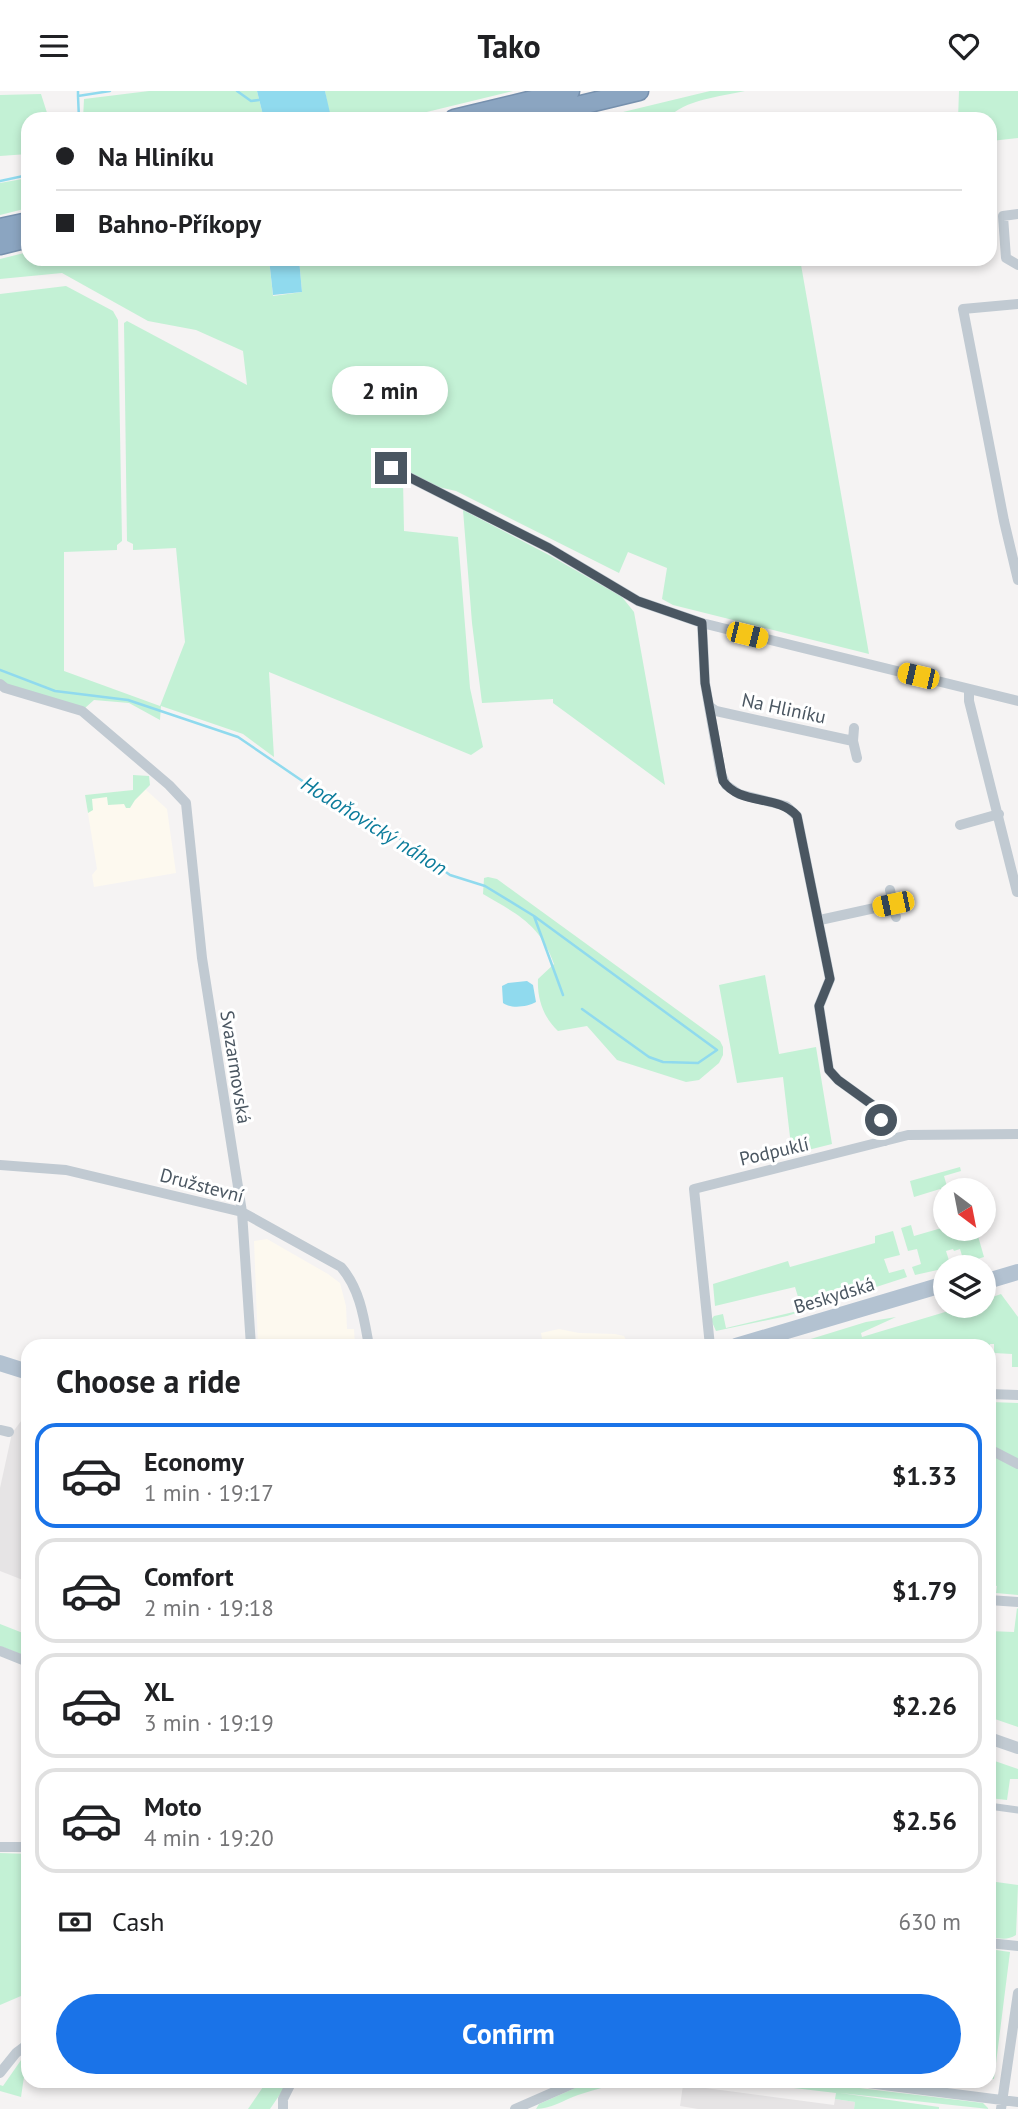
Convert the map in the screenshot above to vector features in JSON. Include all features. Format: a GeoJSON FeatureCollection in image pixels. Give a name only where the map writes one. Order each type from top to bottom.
{"type":"FeatureCollection","features":[{"type":"Feature","properties":{"kind":"highway"},"geometry":{"type":"LineString","coordinates":[[483,112],[570,91]]}},
{"type":"Feature","properties":{"kind":"highway"},"geometry":{"type":"LineString","coordinates":[[552,112],[639,91]]}},
{"type":"Feature","properties":{"kind":"highway"},"geometry":{"type":"LineString","coordinates":[[0,229],[21,224]]}},
{"type":"Feature","properties":{"kind":"highway"},"geometry":{"type":"LineString","coordinates":[[0,245],[21,240]]}},
{"type":"Feature","properties":{"kind":"main road"},"geometry":{"type":"LineString","coordinates":[[996,1268],[1018,1262]]}},
{"type":"Feature","properties":{"kind":"main road"},"geometry":{"type":"LineString","coordinates":[[996,1278],[1018,1272]]}},
{"type":"Feature","properties":{"kind":"main road","name":"Beskydská"},"geometry":{"type":"LineString","coordinates":[[760,1339],[933,1288]]}},
{"type":"Feature","properties":{"kind":"main road","name":"Beskydská"},"geometry":{"type":"LineString","coordinates":[[792,1339],[933,1297]]}},
{"type":"Feature","properties":{"kind":"main road"},"geometry":{"type":"LineString","coordinates":[[0,1363],[21,1370]]}},
{"type":"Feature","properties":{"kind":"main road"},"geometry":{"type":"LineString","coordinates":[[0,1374],[21,1381]]}},
{"type":"Feature","properties":{"kind":"street"},"geometry":{"type":"LineString","coordinates":[[1018,214],[1003,216],[1006,258],[1018,265]]}},
{"type":"Feature","properties":{"kind":"street"},"geometry":{"type":"LineString","coordinates":[[1018,304],[963,309],[1018,580]]}},
{"type":"Feature","properties":{"kind":"street"},"geometry":{"type":"LineString","coordinates":[[391,468],[549,548],[638,601],[702,623],[1018,701]]}},
{"type":"Feature","properties":{"kind":"street"},"geometry":{"type":"LineString","coordinates":[[702,623],[705,683],[720,774],[726,785],[739,794],[786,806],[797,816],[830,979],[819,1006],[829,1070],[838,1080],[874,1106],[881,1120],[885,1141]]}},
{"type":"Feature","properties":{"kind":"street","name":"Svazarmovská"},"geometry":{"type":"LineString","coordinates":[[0,684],[5,688],[82,711],[186,803],[200,948],[242,1212],[251,1339]]}},
{"type":"Feature","properties":{"kind":"street"},"geometry":{"type":"LineString","coordinates":[[969,689],[969,701],[1017,892]]}},
{"type":"Feature","properties":{"kind":"street","name":"Na Hliníku"},"geometry":{"type":"LineString","coordinates":[[709,706],[716,711],[853,741]]}},
{"type":"Feature","properties":{"kind":"street"},"geometry":{"type":"LineString","coordinates":[[854,728],[853,741],[857,758]]}},
{"type":"Feature","properties":{"kind":"street"},"geometry":{"type":"LineString","coordinates":[[960,825],[999,814]]}},
{"type":"Feature","properties":{"kind":"street"},"geometry":{"type":"LineString","coordinates":[[890,890],[896,917]]}},
{"type":"Feature","properties":{"kind":"street"},"geometry":{"type":"LineString","coordinates":[[820,920],[893,904]]}},
{"type":"Feature","properties":{"kind":"street","name":"Podpuklí"},"geometry":{"type":"LineString","coordinates":[[709,1339],[694,1189],[908,1135],[1018,1134]]}},
{"type":"Feature","properties":{"kind":"street","name":"Družstevní"},"geometry":{"type":"LineString","coordinates":[[0,1165],[66,1170],[242,1212],[341,1267],[357,1294],[367,1339]]}},
{"type":"Feature","properties":{"kind":"street"},"geometry":{"type":"LineString","coordinates":[[996,1394],[1018,1395]]}},
{"type":"Feature","properties":{"kind":"street"},"geometry":{"type":"LineString","coordinates":[[996,1452],[1018,1464]]}},
{"type":"Feature","properties":{"kind":"street"},"geometry":{"type":"LineString","coordinates":[[996,1600],[1018,1602]]}},
{"type":"Feature","properties":{"kind":"street"},"geometry":{"type":"LineString","coordinates":[[0,1651],[21,1659]]}},
{"type":"Feature","properties":{"kind":"street"},"geometry":{"type":"LineString","coordinates":[[996,1740],[1018,1748]]}},
{"type":"Feature","properties":{"kind":"street"},"geometry":{"type":"LineString","coordinates":[[996,1807],[1018,1810]]}},
{"type":"Feature","properties":{"kind":"street"},"geometry":{"type":"LineString","coordinates":[[0,1847],[21,1847]]}},
{"type":"Feature","properties":{"kind":"street"},"geometry":{"type":"LineString","coordinates":[[996,1944],[1018,1946]]}},
{"type":"Feature","properties":{"kind":"street"},"geometry":{"type":"LineString","coordinates":[[1002,2105],[1018,1993]]}},
{"type":"Feature","properties":{"kind":"street"},"geometry":{"type":"LineString","coordinates":[[0,2073],[21,2049]]}},
{"type":"Feature","properties":{"kind":"street"},"geometry":{"type":"LineString","coordinates":[[283,2109],[282,2099],[288,2088]]}},
{"type":"Feature","properties":{"kind":"street"},"geometry":{"type":"LineString","coordinates":[[515,2109],[563,2088]]}},
{"type":"Feature","properties":{"kind":"street"},"geometry":{"type":"LineString","coordinates":[[896,2088],[1002,2105],[1018,2102]]}},
{"type":"Feature","properties":{"kind":"shaded area"},"geometry":{"type":"Polygon","coordinates":[[[145,789],[167,809],[176,873],[94,887],[92,875],[97,869],[85,795],[145,789]]]}},
{"type":"Feature","properties":{"kind":"shaded area"},"geometry":{"type":"Polygon","coordinates":[[[267,1239],[340,1283],[346,1306],[347,1329],[354,1329],[355,1339],[258,1339],[254,1241],[267,1239]]]}},
{"type":"Feature","properties":{"kind":"shaded area"},"geometry":{"type":"Polygon","coordinates":[[[559,1329],[579,1333],[615,1334],[626,1339],[542,1339],[541,1333],[559,1329]]]}},
{"type":"Feature","properties":{"kind":"shaded area"},"geometry":{"type":"Polygon","coordinates":[[[21,1421],[21,1579],[0,1571],[0,1488],[12,1433],[21,1421]]]}},
{"type":"Feature","properties":{"kind":"shaded area"},"geometry":{"type":"Polygon","coordinates":[[[683,2088],[706,2088],[834,2105],[835,2099],[855,2102],[854,2109],[698,2109],[680,2106],[683,2088]]]}},
{"type":"Feature","properties":{"kind":"green space"},"geometry":{"type":"Polygon","coordinates":[[[149,91],[257,91],[262,112],[83,112],[84,99],[149,91]]]}},
{"type":"Feature","properties":{"kind":"green space"},"geometry":{"type":"Polygon","coordinates":[[[325,91],[513,91],[427,112],[329,112],[325,91]]]}},
{"type":"Feature","properties":{"kind":"green space"},"geometry":{"type":"Polygon","coordinates":[[[710,91],[745,91],[693,103],[674,112],[623,112],[710,91]]]}},
{"type":"Feature","properties":{"kind":"green space"},"geometry":{"type":"Polygon","coordinates":[[[959,91],[1018,91],[1018,138],[997,140],[997,112],[958,112],[959,91]]]}},
{"type":"Feature","properties":{"kind":"green space"},"geometry":{"type":"Polygon","coordinates":[[[41,94],[47,112],[21,112],[21,154],[0,156],[0,95],[41,94]]]}},
{"type":"Feature","properties":{"kind":"green space"},"geometry":{"type":"Polygon","coordinates":[[[21,179],[21,210],[0,215],[0,183],[21,179]]]}},
{"type":"Feature","properties":{"kind":"green space"},"geometry":{"type":"Polygon","coordinates":[[[21,254],[21,266],[270,266],[273,296],[302,292],[300,266],[801,266],[869,654],[673,605],[662,599],[667,568],[628,552],[619,573],[456,491],[403,479],[404,531],[458,537],[470,688],[483,747],[471,755],[269,672],[274,757],[243,734],[161,706],[160,720],[129,703],[94,700],[85,708],[6,684],[0,679],[0,294],[66,286],[113,311],[118,320],[122,541],[117,545],[117,550],[64,552],[64,671],[160,706],[185,642],[176,548],[133,550],[133,544],[127,541],[124,323],[127,321],[247,385],[243,351],[196,330],[148,321],[62,273],[0,279],[0,259],[21,254]]]}},
{"type":"Feature","properties":{"kind":"green space"},"geometry":{"type":"Polygon","coordinates":[[[463,510],[622,597],[634,612],[665,785],[553,703],[553,699],[482,703],[472,623],[463,510]]]}},
{"type":"Feature","properties":{"kind":"green space"},"geometry":{"type":"Polygon","coordinates":[[[133,775],[149,776],[150,785],[130,808],[126,808],[124,804],[108,805],[107,797],[92,799],[93,810],[88,813],[85,795],[133,790],[133,775]]]}},
{"type":"Feature","properties":{"kind":"green space"},"geometry":{"type":"Polygon","coordinates":[[[484,878],[497,879],[720,1041],[723,1055],[719,1063],[699,1080],[686,1082],[617,1060],[587,1026],[558,1031],[542,1007],[539,993],[538,979],[554,964],[548,950],[526,921],[483,894],[484,878]]]}},
{"type":"Feature","properties":{"kind":"green space"},"geometry":{"type":"Polygon","coordinates":[[[765,975],[779,1054],[816,1047],[832,1144],[792,1154],[783,1077],[737,1083],[719,985],[765,975]]]}},
{"type":"Feature","properties":{"kind":"green space"},"geometry":{"type":"Polygon","coordinates":[[[960,1167],[961,1171],[945,1178],[933,1178],[933,1191],[914,1197],[910,1181],[960,1167]]]}},
{"type":"Feature","properties":{"kind":"green space"},"geometry":{"type":"Polygon","coordinates":[[[911,1225],[914,1236],[933,1230],[933,1241],[979,1241],[983,1255],[962,1255],[960,1249],[946,1251],[947,1255],[933,1255],[933,1271],[915,1275],[912,1267],[921,1264],[917,1249],[908,1251],[901,1228],[911,1225]]]}},
{"type":"Feature","properties":{"kind":"green space"},"geometry":{"type":"Polygon","coordinates":[[[893,1231],[900,1255],[884,1259],[889,1273],[904,1269],[907,1277],[787,1316],[716,1331],[711,1320],[714,1316],[723,1314],[726,1328],[802,1310],[795,1287],[715,1306],[713,1284],[788,1261],[790,1267],[875,1243],[875,1236],[893,1231]]]}},
{"type":"Feature","properties":{"kind":"green space"},"geometry":{"type":"Polygon","coordinates":[[[1001,1294],[1018,1317],[1018,1367],[1012,1367],[1012,1354],[996,1353],[996,1339],[811,1339],[866,1322],[896,1317],[861,1333],[862,1337],[933,1316],[933,1318],[996,1318],[996,1296],[1001,1294]]]}},
{"type":"Feature","properties":{"kind":"green space"},"geometry":{"type":"Polygon","coordinates":[[[996,1402],[1018,1403],[1018,1595],[996,1593],[996,1402]]]}},
{"type":"Feature","properties":{"kind":"green space"},"geometry":{"type":"Polygon","coordinates":[[[1017,1608],[1018,1727],[996,1719],[996,1631],[1014,1632],[1017,1608]]]}},
{"type":"Feature","properties":{"kind":"green space"},"geometry":{"type":"Polygon","coordinates":[[[0,1624],[21,1632],[21,1654],[0,1646],[0,1624]]]}},
{"type":"Feature","properties":{"kind":"green space"},"geometry":{"type":"Polygon","coordinates":[[[996,1761],[1018,1769],[1018,1779],[1010,1779],[1007,1800],[996,1799],[996,1761]]]}},
{"type":"Feature","properties":{"kind":"green space"},"geometry":{"type":"Polygon","coordinates":[[[0,1853],[21,1854],[21,1996],[0,2005],[0,1853]]]}},
{"type":"Feature","properties":{"kind":"green space"},"geometry":{"type":"Polygon","coordinates":[[[996,1882],[1018,1885],[1016,1935],[996,1938],[996,1882]]]}},
{"type":"Feature","properties":{"kind":"green space"},"geometry":{"type":"Polygon","coordinates":[[[996,1950],[1010,1952],[996,2063],[996,1950]]]}},
{"type":"Feature","properties":{"kind":"green space"},"geometry":{"type":"Polygon","coordinates":[[[21,2060],[21,2097],[0,2091],[0,2085],[3,2086],[21,2060]]]}},
{"type":"Feature","properties":{"kind":"green space"},"geometry":{"type":"Polygon","coordinates":[[[262,2088],[284,2088],[270,2109],[248,2109],[262,2088]]]}},
{"type":"Feature","properties":{"kind":"green space"},"geometry":{"type":"Polygon","coordinates":[[[575,2088],[602,2088],[536,2109],[539,2104],[575,2088]]]}},
{"type":"Feature","properties":{"kind":"green space"},"geometry":{"type":"Polygon","coordinates":[[[794,2088],[860,2088],[983,2103],[989,2109],[840,2093],[939,2107],[854,2109],[855,2102],[835,2099],[836,2093],[794,2088]]]}},
{"type":"Feature","properties":{"kind":"water"},"geometry":{"type":"Polygon","coordinates":[[[257,91],[325,91],[330,112],[262,112],[257,91]]]}},
{"type":"Feature","properties":{"kind":"water"},"geometry":{"type":"Polygon","coordinates":[[[270,266],[300,266],[302,292],[273,295],[270,266]]]}},
{"type":"Feature","properties":{"kind":"water"},"geometry":{"type":"Polygon","coordinates":[[[527,981],[533,985],[536,1002],[519,1007],[503,1003],[502,986],[527,981]]]}},
{"type":"Feature","properties":{"kind":"waterway"},"geometry":{"type":"LineString","coordinates":[[78,91],[78,96],[110,91]]}},
{"type":"Feature","properties":{"kind":"waterway"},"geometry":{"type":"LineString","coordinates":[[237,91],[251,101],[259,100]]}},
{"type":"Feature","properties":{"kind":"waterway"},"geometry":{"type":"LineString","coordinates":[[78,96],[79,112]]}},
{"type":"Feature","properties":{"kind":"waterway"},"geometry":{"type":"LineString","coordinates":[[0,181],[21,176]]}},
{"type":"Feature","properties":{"kind":"waterway","name":"Hodoňovický náhon"},"geometry":{"type":"LineString","coordinates":[[0,670],[55,691],[128,700],[238,737],[342,808],[379,824],[450,875],[485,886],[534,916],[717,1050],[698,1063],[663,1062],[649,1057],[582,1009]]}},
{"type":"Feature","properties":{"kind":"waterway"},"geometry":{"type":"LineString","coordinates":[[534,916],[563,995]]}},
{"type":"Feature","properties":{"kind":"route"},"geometry":{"type":"LineString","coordinates":[[391,468],[549,548],[638,601],[702,623],[705,683],[720,774],[731,790],[786,806],[797,816],[830,979],[819,1006],[829,1070],[838,1080],[874,1106],[881,1120]]}}]}
